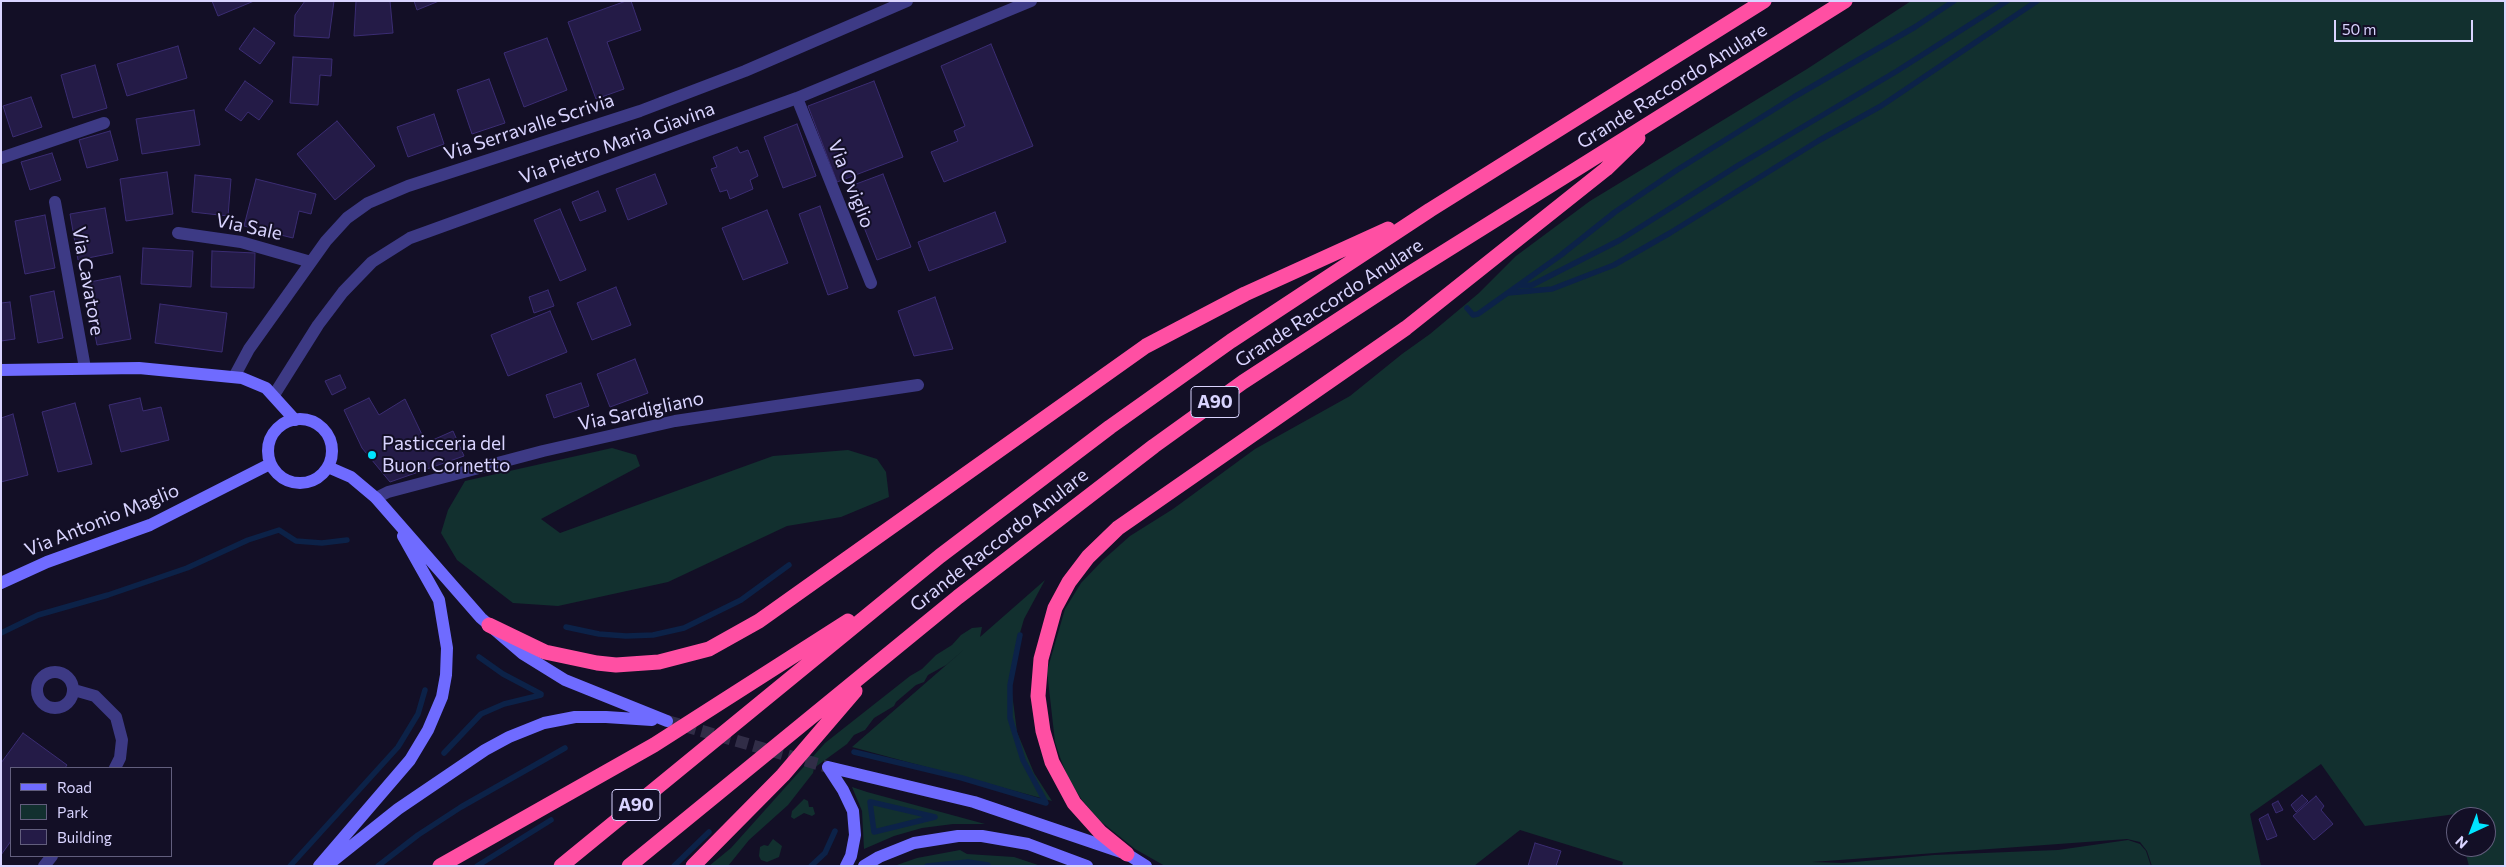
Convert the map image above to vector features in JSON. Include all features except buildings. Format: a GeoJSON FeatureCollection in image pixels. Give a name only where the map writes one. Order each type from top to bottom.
{"type":"FeatureCollection","features":[{"type":"Feature","properties":{"kind":"highway","name":"Grande Raccordo Anulare"},"geometry":{"type":"LineString","coordinates":[[561,866],[904,585],[1110,427],[1231,341],[1430,210],[1764,1]]}},
{"type":"Feature","properties":{"kind":"highway","name":"Grande Raccordo Anulare"},"geometry":{"type":"LineString","coordinates":[[629,866],[1107,480],[1243,382],[1404,277],[1845,1]]}},
{"type":"Feature","properties":{"kind":"highway"},"geometry":{"type":"LineString","coordinates":[[1126,854],[1100,832],[1074,803],[1052,762],[1043,731],[1038,696],[1041,659],[1055,608],[1069,582],[1088,557],[1118,528],[1427,312],[1606,169],[1654,121]]}},
{"type":"Feature","properties":{"kind":"highway"},"geometry":{"type":"LineString","coordinates":[[489,626],[545,652],[616,665],[659,662],[708,649],[759,621],[1146,346],[1245,294],[1430,210]]}},
{"type":"Feature","properties":{"kind":"highway"},"geometry":{"type":"LineString","coordinates":[[440,866],[654,745],[904,585]]}},
{"type":"Feature","properties":{"kind":"highway"},"geometry":{"type":"LineString","coordinates":[[693,866],[783,775],[885,658]]}},
{"type":"Feature","properties":{"kind":"street","name":"Via Serravalle Scrivia"},"geometry":{"type":"LineString","coordinates":[[234,377],[249,349],[311,262],[347,218],[368,204],[396,190],[640,111],[745,71],[907,1]]}},
{"type":"Feature","properties":{"kind":"street","name":"Via Pietro Maria Giavina"},"geometry":{"type":"LineString","coordinates":[[274,395],[329,308],[365,268],[386,251],[435,228],[797,98],[1031,1]]}},
{"type":"Feature","properties":{"kind":"street","name":"Via Oviglio"},"geometry":{"type":"LineString","coordinates":[[797,98],[871,283]]}},
{"type":"Feature","properties":{"kind":"street"},"geometry":{"type":"LineString","coordinates":[[1,158],[104,123]]}},
{"type":"Feature","properties":{"kind":"street","name":"Via Cavatore"},"geometry":{"type":"LineString","coordinates":[[55,202],[84,368]]}},
{"type":"Feature","properties":{"kind":"street","name":"Via Sale"},"geometry":{"type":"LineString","coordinates":[[178,233],[241,242],[311,262]]}},
{"type":"Feature","properties":{"kind":"street"},"geometry":{"type":"LineString","coordinates":[[1,370],[160,369],[234,377],[260,384],[274,395],[295,420]]}},
{"type":"Feature","properties":{"kind":"street","name":"Via Sardigliano"},"geometry":{"type":"LineString","coordinates":[[376,498],[388,492],[543,451],[675,421],[918,385]]}},
{"type":"Feature","properties":{"kind":"street"},"geometry":{"type":"LineString","coordinates":[[295,420],[305,420],[323,430],[331,447],[328,467],[321,476],[301,483],[290,482],[280,477],[270,464],[268,448],[271,438],[285,423],[295,420]]}},
{"type":"Feature","properties":{"kind":"street","name":"Via Antonio Maglio"},"geometry":{"type":"LineString","coordinates":[[1,583],[47,562],[150,525],[270,464]]}},
{"type":"Feature","properties":{"kind":"street"},"geometry":{"type":"LineString","coordinates":[[327,866],[398,809],[485,750],[515,734],[544,723],[574,717],[667,721],[565,680],[523,654],[489,626],[376,498],[351,477],[328,467]]}},
{"type":"Feature","properties":{"kind":"street"},"geometry":{"type":"LineString","coordinates":[[319,866],[420,746],[435,717],[445,686],[448,648],[440,600],[388,512]]}},
{"type":"Feature","properties":{"kind":"street"},"geometry":{"type":"LineString","coordinates":[[74,690],[95,696],[116,717],[122,740],[120,758],[116,767]]}},
{"type":"Feature","properties":{"kind":"street"},"geometry":{"type":"LineString","coordinates":[[846,866],[851,856],[855,835],[852,812],[843,790],[828,767],[974,802],[1126,854],[1146,866]]}},
{"type":"Feature","properties":{"kind":"street"},"geometry":{"type":"LineString","coordinates":[[864,866],[879,857],[914,843],[958,836],[982,836],[1011,840],[1087,866]]}},
{"type":"Feature","properties":{"kind":"green space"},"geometry":{"type":"Polygon","coordinates":[[[1911,1],[2505,1],[2505,866],[2469,866],[2467,857],[2496,857],[2496,807],[2446,807],[2446,815],[2365,826],[2321,764],[2250,814],[2261,866],[2152,866],[2147,851],[2140,842],[2127,839],[1812,862],[1843,863],[1934,855],[2058,850],[2128,840],[2140,844],[2146,851],[2151,866],[1622,866],[1623,862],[1520,830],[1474,866],[1165,866],[1135,849],[1099,820],[1082,800],[1069,780],[1061,760],[1055,742],[1047,671],[1065,609],[1081,583],[1130,536],[1173,509],[1255,449],[1350,396],[1479,293],[1516,256],[1590,201],[1807,69],[1911,1]]]}},
{"type":"Feature","properties":{"kind":"green space"},"geometry":{"type":"Polygon","coordinates":[[[612,448],[636,455],[640,466],[541,519],[560,533],[773,456],[848,450],[877,459],[886,472],[889,497],[841,517],[787,526],[668,582],[558,606],[513,603],[457,560],[441,533],[448,510],[465,481],[612,448]]]}},
{"type":"Feature","properties":{"kind":"green space"},"geometry":{"type":"Polygon","coordinates":[[[1045,580],[1024,619],[1012,670],[1012,693],[1017,732],[1034,773],[1052,801],[852,747],[967,647],[946,665],[928,675],[924,682],[916,685],[896,702],[894,706],[874,718],[865,730],[854,735],[847,744],[814,768],[813,773],[788,805],[749,840],[728,866],[709,866],[731,848],[825,743],[910,676],[922,669],[936,655],[952,645],[961,635],[972,628],[982,627],[980,637],[1045,580]]]}},
{"type":"Feature","properties":{"kind":"green space"},"geometry":{"type":"Polygon","coordinates":[[[852,787],[985,824],[953,824],[922,828],[894,836],[864,849],[862,811],[852,787]]]}},
{"type":"Feature","properties":{"kind":"green space"},"geometry":{"type":"Polygon","coordinates":[[[804,799],[808,801],[809,807],[813,807],[815,814],[812,816],[804,813],[794,819],[791,817],[792,811],[804,799]]]}},
{"type":"Feature","properties":{"kind":"green space"},"geometry":{"type":"Polygon","coordinates":[[[773,839],[782,846],[779,857],[767,862],[761,860],[759,856],[760,847],[768,846],[773,839]]]}},
{"type":"Feature","properties":{"kind":"green space"},"geometry":{"type":"Polygon","coordinates":[[[960,850],[967,854],[1014,857],[1041,866],[894,866],[917,858],[960,850]]]}},
{"type":"Feature","properties":{"kind":"waterway"},"geometry":{"type":"LineString","coordinates":[[1467,308],[1473,315],[1478,314],[1561,255],[1615,212],[1677,170],[1794,97],[1915,27],[1954,1]]}},
{"type":"Feature","properties":{"kind":"waterway"},"geometry":{"type":"LineString","coordinates":[[1518,286],[1532,285],[1620,240],[1737,166],[1897,71],[2007,1]]}},
{"type":"Feature","properties":{"kind":"waterway"},"geometry":{"type":"LineString","coordinates":[[1508,293],[1552,289],[1614,265],[1670,233],[1818,141],[1881,106],[2037,1]]}},
{"type":"Feature","properties":{"kind":"waterway"},"geometry":{"type":"LineString","coordinates":[[1,633],[38,615],[108,595],[187,568],[248,540],[279,530],[296,541],[322,543],[347,540]]}},
{"type":"Feature","properties":{"kind":"waterway"},"geometry":{"type":"LineString","coordinates":[[566,627],[599,634],[626,636],[653,635],[684,628],[741,600],[789,565]]}},
{"type":"Feature","properties":{"kind":"waterway"},"geometry":{"type":"LineString","coordinates":[[854,752],[962,778],[1046,803],[1023,760],[1010,718],[1010,685],[1020,635]]}},
{"type":"Feature","properties":{"kind":"waterway"},"geometry":{"type":"LineString","coordinates":[[479,657],[503,674],[541,694]]}},
{"type":"Feature","properties":{"kind":"waterway"},"geometry":{"type":"LineString","coordinates":[[290,866],[398,747],[418,714],[425,690]]}},
{"type":"Feature","properties":{"kind":"waterway"},"geometry":{"type":"LineString","coordinates":[[444,753],[481,714],[504,704],[541,695]]}},
{"type":"Feature","properties":{"kind":"waterway"},"geometry":{"type":"LineString","coordinates":[[378,866],[418,835],[461,807],[565,748]]}},
{"type":"Feature","properties":{"kind":"waterway"},"geometry":{"type":"LineString","coordinates":[[870,802],[874,832],[935,817],[871,802]]}},
{"type":"Feature","properties":{"kind":"waterway"},"geometry":{"type":"LineString","coordinates":[[477,866],[551,820]]}},
{"type":"Feature","properties":{"kind":"waterway"},"geometry":{"type":"LineString","coordinates":[[811,866],[825,853],[835,831]]}},
{"type":"Feature","properties":{"kind":"waterway"},"geometry":{"type":"LineString","coordinates":[[674,866],[709,832]]}},
{"type":"Feature","properties":{"kind":"waterway"},"geometry":{"type":"LineString","coordinates":[[927,866],[968,862],[988,865]]}},
{"type":"Feature","properties":{"kind":"tunnel"},"geometry":{"type":"LineString","coordinates":[[667,721],[828,767]]}},
{"type":"Feature","properties":{"kind":"place","name":"Pasticceria del Buon Cornetto"},"geometry":{"type":"Point","coordinates":[372,455]}}]}
